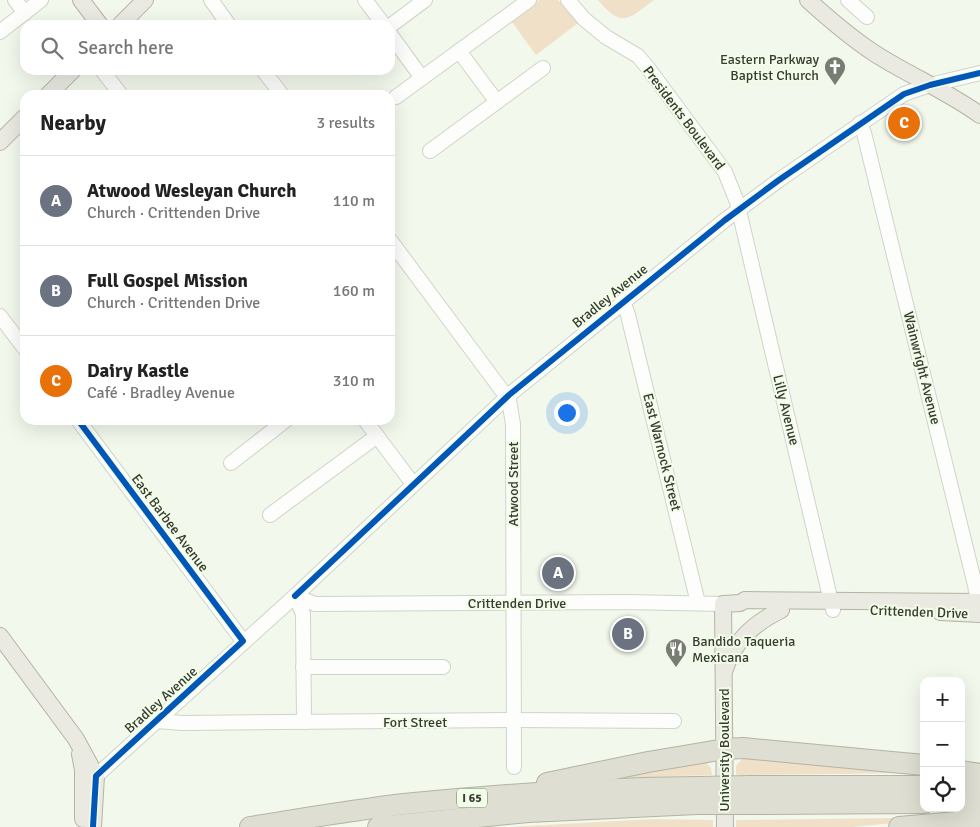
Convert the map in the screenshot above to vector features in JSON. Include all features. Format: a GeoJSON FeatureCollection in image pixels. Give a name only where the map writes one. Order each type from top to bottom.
{"type":"FeatureCollection","features":[{"type":"Feature","properties":{"kind":"highway"},"geometry":{"type":"LineString","coordinates":[[515,795],[543,784],[569,777],[725,749],[743,748],[920,765]]}},
{"type":"Feature","properties":{"kind":"highway"},"geometry":{"type":"LineString","coordinates":[[965,772],[980,774]]}},
{"type":"Feature","properties":{"kind":"highway","name":"I 65"},"geometry":{"type":"LineString","coordinates":[[250,827],[402,805],[586,789],[697,795],[752,795],[920,786]]}},
{"type":"Feature","properties":{"kind":"highway"},"geometry":{"type":"LineString","coordinates":[[965,786],[980,787]]}},
{"type":"Feature","properties":{"kind":"highway","name":"I 65"},"geometry":{"type":"LineString","coordinates":[[378,827],[697,795]]}},
{"type":"Feature","properties":{"kind":"highway","name":"I 65"},"geometry":{"type":"LineString","coordinates":[[752,795],[920,804]]}},
{"type":"Feature","properties":{"kind":"highway"},"geometry":{"type":"LineString","coordinates":[[965,805],[980,806]]}},
{"type":"Feature","properties":{"kind":"highway"},"geometry":{"type":"LineString","coordinates":[[899,827],[980,820]]}},
{"type":"Feature","properties":{"kind":"main road"},"geometry":{"type":"LineString","coordinates":[[82,0],[96,20]]}},
{"type":"Feature","properties":{"kind":"main road"},"geometry":{"type":"LineString","coordinates":[[125,20],[145,0]]}},
{"type":"Feature","properties":{"kind":"main road"},"geometry":{"type":"LineString","coordinates":[[808,0],[833,23],[875,53],[963,103],[980,115]]}},
{"type":"Feature","properties":{"kind":"main road"},"geometry":{"type":"LineString","coordinates":[[53,90],[68,75]]}},
{"type":"Feature","properties":{"kind":"main road"},"geometry":{"type":"LineString","coordinates":[[0,142],[20,122]]}},
{"type":"Feature","properties":{"kind":"main road","name":"Crittenden Drive"},"geometry":{"type":"LineString","coordinates":[[723,604],[740,604],[745,600],[907,610],[979,608]]}},
{"type":"Feature","properties":{"kind":"main road","name":"University Boulevard"},"geometry":{"type":"LineString","coordinates":[[723,604],[725,827]]}},
{"type":"Feature","properties":{"kind":"main road","name":"Crittenden Drive"},"geometry":{"type":"LineString","coordinates":[[740,604],[745,608],[781,610],[832,605]]}},
{"type":"Feature","properties":{"kind":"main road"},"geometry":{"type":"LineString","coordinates":[[724,673],[730,656],[750,630],[760,621],[781,610]]}},
{"type":"Feature","properties":{"kind":"main road"},"geometry":{"type":"LineString","coordinates":[[0,636],[76,739],[96,776],[93,827]]}},
{"type":"Feature","properties":{"kind":"main road"},"geometry":{"type":"LineString","coordinates":[[76,739],[83,770],[83,827]]}},
{"type":"Feature","properties":{"kind":"street"},"geometry":{"type":"LineString","coordinates":[[15,0],[25,13]]}},
{"type":"Feature","properties":{"kind":"street"},"geometry":{"type":"LineString","coordinates":[[0,32],[41,0]]}},
{"type":"Feature","properties":{"kind":"street"},"geometry":{"type":"LineString","coordinates":[[211,0],[225,20]]}},
{"type":"Feature","properties":{"kind":"street"},"geometry":{"type":"LineString","coordinates":[[395,22],[425,0]]}},
{"type":"Feature","properties":{"kind":"street"},"geometry":{"type":"LineString","coordinates":[[396,97],[529,0]]}},
{"type":"Feature","properties":{"kind":"street","name":"Presidents Boulevard"},"geometry":{"type":"LineString","coordinates":[[568,0],[584,19],[606,37],[638,56],[648,68],[725,172],[738,210]]}},
{"type":"Feature","properties":{"kind":"street"},"geometry":{"type":"LineString","coordinates":[[848,0],[867,17]]}},
{"type":"Feature","properties":{"kind":"street"},"geometry":{"type":"LineString","coordinates":[[372,3],[381,20]]}},
{"type":"Feature","properties":{"kind":"street"},"geometry":{"type":"LineString","coordinates":[[395,41],[422,78]]}},
{"type":"Feature","properties":{"kind":"street"},"geometry":{"type":"LineString","coordinates":[[459,51],[497,102]]}},
{"type":"Feature","properties":{"kind":"street"},"geometry":{"type":"LineString","coordinates":[[430,151],[543,68]]}},
{"type":"Feature","properties":{"kind":"street","name":"Bradley Avenue"},"geometry":{"type":"LineString","coordinates":[[96,776],[243,641],[295,596],[507,397],[738,210],[904,94],[930,85],[980,73]]}},
{"type":"Feature","properties":{"kind":"street"},"geometry":{"type":"LineString","coordinates":[[106,75],[117,90]]}},
{"type":"Feature","properties":{"kind":"street"},"geometry":{"type":"LineString","coordinates":[[267,75],[278,90]]}},
{"type":"Feature","properties":{"kind":"street","name":"Wainwright Avenue"},"geometry":{"type":"LineString","coordinates":[[860,123],[975,585],[979,608]]}},
{"type":"Feature","properties":{"kind":"street","name":"Lilly Avenue"},"geometry":{"type":"LineString","coordinates":[[738,210],[832,605]]}},
{"type":"Feature","properties":{"kind":"street","name":"Atwood Street"},"geometry":{"type":"LineString","coordinates":[[395,247],[509,400],[513,424],[514,767]]}},
{"type":"Feature","properties":{"kind":"street","name":"East Warnock Street"},"geometry":{"type":"LineString","coordinates":[[623,302],[628,315],[698,603]]}},
{"type":"Feature","properties":{"kind":"street"},"geometry":{"type":"LineString","coordinates":[[0,316],[20,342]]}},
{"type":"Feature","properties":{"kind":"street","name":"East Barbee Avenue"},"geometry":{"type":"LineString","coordinates":[[82,425],[243,641]]}},
{"type":"Feature","properties":{"kind":"street"},"geometry":{"type":"LineString","coordinates":[[231,463],[280,425]]}},
{"type":"Feature","properties":{"kind":"street"},"geometry":{"type":"LineString","coordinates":[[369,425],[413,484]]}},
{"type":"Feature","properties":{"kind":"street"},"geometry":{"type":"LineString","coordinates":[[270,515],[377,436]]}},
{"type":"Feature","properties":{"kind":"street"},"geometry":{"type":"LineString","coordinates":[[295,596],[303,614],[304,722]]}},
{"type":"Feature","properties":{"kind":"street","name":"Crittenden Drive"},"geometry":{"type":"LineString","coordinates":[[295,596],[316,604],[723,604]]}},
{"type":"Feature","properties":{"kind":"street"},"geometry":{"type":"LineString","coordinates":[[303,667],[443,667]]}},
{"type":"Feature","properties":{"kind":"street","name":"Fort Street"},"geometry":{"type":"LineString","coordinates":[[157,721],[182,723],[514,720],[674,721]]}},
{"type":"Feature","properties":{"kind":"shaded area"},"geometry":{"type":"Polygon","coordinates":[[[539,0],[558,0],[578,23],[536,55],[512,22],[539,0]]]}},
{"type":"Feature","properties":{"kind":"shaded area"},"geometry":{"type":"Polygon","coordinates":[[[598,0],[654,0],[631,16],[619,18],[606,9],[598,0]]]}},
{"type":"Feature","properties":{"kind":"shaded area"},"geometry":{"type":"Polygon","coordinates":[[[742,756],[913,773],[736,775],[736,766],[743,758],[742,756]]]}},
{"type":"Feature","properties":{"kind":"shaded area"},"geometry":{"type":"Polygon","coordinates":[[[703,760],[709,763],[707,764],[711,768],[712,775],[612,778],[703,760]]]}},
{"type":"Feature","properties":{"kind":"shaded area"},"geometry":{"type":"Polygon","coordinates":[[[891,818],[891,821],[894,823],[852,827],[736,827],[736,820],[891,818]]]}},
{"type":"Feature","properties":{"kind":"shaded area"},"geometry":{"type":"Polygon","coordinates":[[[655,819],[713,820],[713,827],[508,827],[655,819]]]}},
{"type":"Feature","properties":{"kind":"cycle path"},"geometry":{"type":"LineString","coordinates":[[295,596],[509,395],[725,220],[779,180],[904,94],[930,85],[980,73]]}},
{"type":"Feature","properties":{"kind":"cycle path"},"geometry":{"type":"LineString","coordinates":[[82,425],[243,641],[96,776],[93,827]]}},
{"type":"Feature","properties":{"kind":"place","name":"Eastern Parkway Baptist Church"},"geometry":{"type":"Point","coordinates":[835,86]}},
{"type":"Feature","properties":{"kind":"place","name":"Dairy Kastle"},"geometry":{"type":"Point","coordinates":[904,123]}},
{"type":"Feature","properties":{"kind":"place","name":"Atwood Wesleyan Church"},"geometry":{"type":"Point","coordinates":[558,573]}},
{"type":"Feature","properties":{"kind":"place","name":"Full Gospel Mission"},"geometry":{"type":"Point","coordinates":[628,634]}},
{"type":"Feature","properties":{"kind":"place","name":"Bandido Taqueria Mexicana"},"geometry":{"type":"Point","coordinates":[676,668]}}]}
